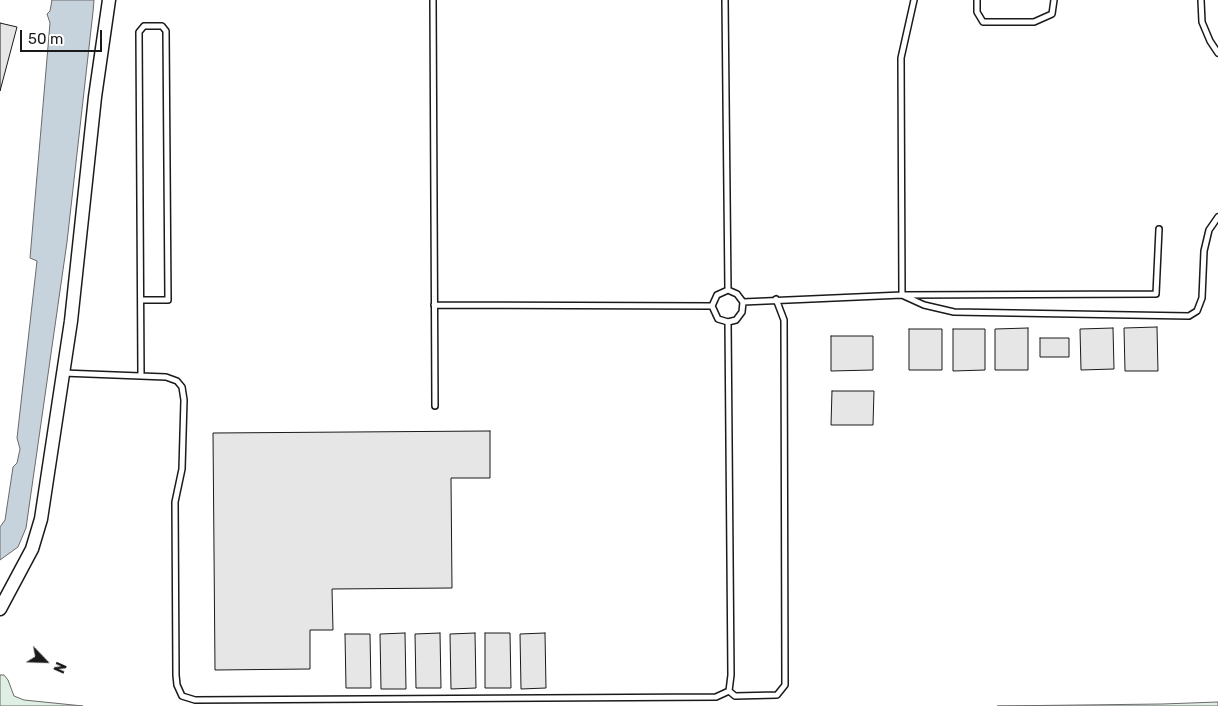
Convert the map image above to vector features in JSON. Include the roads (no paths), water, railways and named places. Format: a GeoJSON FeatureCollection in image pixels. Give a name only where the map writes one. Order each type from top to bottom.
{"type":"FeatureCollection","features":[{"type":"Feature","properties":{"kind":"street"},"geometry":{"type":"LineString","coordinates":[[0,609],[37,536],[63,373],[108,0]]}},
{"type":"Feature","properties":{"kind":"lane"},"geometry":{"type":"LineString","coordinates":[[433,0],[435,406]]}},
{"type":"Feature","properties":{"kind":"lane"},"geometry":{"type":"LineString","coordinates":[[725,0],[728,290]]}},
{"type":"Feature","properties":{"kind":"lane"},"geometry":{"type":"LineString","coordinates":[[902,295],[901,58],[914,0]]}},
{"type":"Feature","properties":{"kind":"lane"},"geometry":{"type":"LineString","coordinates":[[977,0],[977,12],[983,22],[1034,22],[1052,14],[1054,0]]}},
{"type":"Feature","properties":{"kind":"lane"},"geometry":{"type":"LineString","coordinates":[[1201,0],[1202,22],[1210,41],[1218,53]]}},
{"type":"Feature","properties":{"kind":"lane"},"geometry":{"type":"LineString","coordinates":[[141,300],[168,300],[166,32],[162,26],[144,26],[139,32],[141,375]]}},
{"type":"Feature","properties":{"kind":"lane"},"geometry":{"type":"LineString","coordinates":[[902,295],[924,305],[954,312],[1189,316],[1197,311],[1202,298],[1204,251],[1209,230],[1218,217]]}},
{"type":"Feature","properties":{"kind":"lane"},"geometry":{"type":"LineString","coordinates":[[743,302],[776,299],[902,295],[1156,294],[1159,229]]}},
{"type":"Feature","properties":{"kind":"lane"},"geometry":{"type":"LineString","coordinates":[[728,290],[737,294],[743,302],[742,312],[736,320],[728,322],[718,319],[712,306],[717,295],[728,290]]}},
{"type":"Feature","properties":{"kind":"lane"},"geometry":{"type":"LineString","coordinates":[[729,691],[735,696],[777,695],[784,685],[784,320],[776,299]]}},
{"type":"Feature","properties":{"kind":"lane"},"geometry":{"type":"LineString","coordinates":[[434,305],[712,306]]}},
{"type":"Feature","properties":{"kind":"lane"},"geometry":{"type":"LineString","coordinates":[[728,322],[731,675],[729,691]]}},
{"type":"Feature","properties":{"kind":"lane"},"geometry":{"type":"LineString","coordinates":[[63,373],[166,376],[177,381],[182,387],[184,400],[182,469],[175,502],[176,675],[177,685],[182,696],[194,700],[716,697],[729,691]]}}]}
